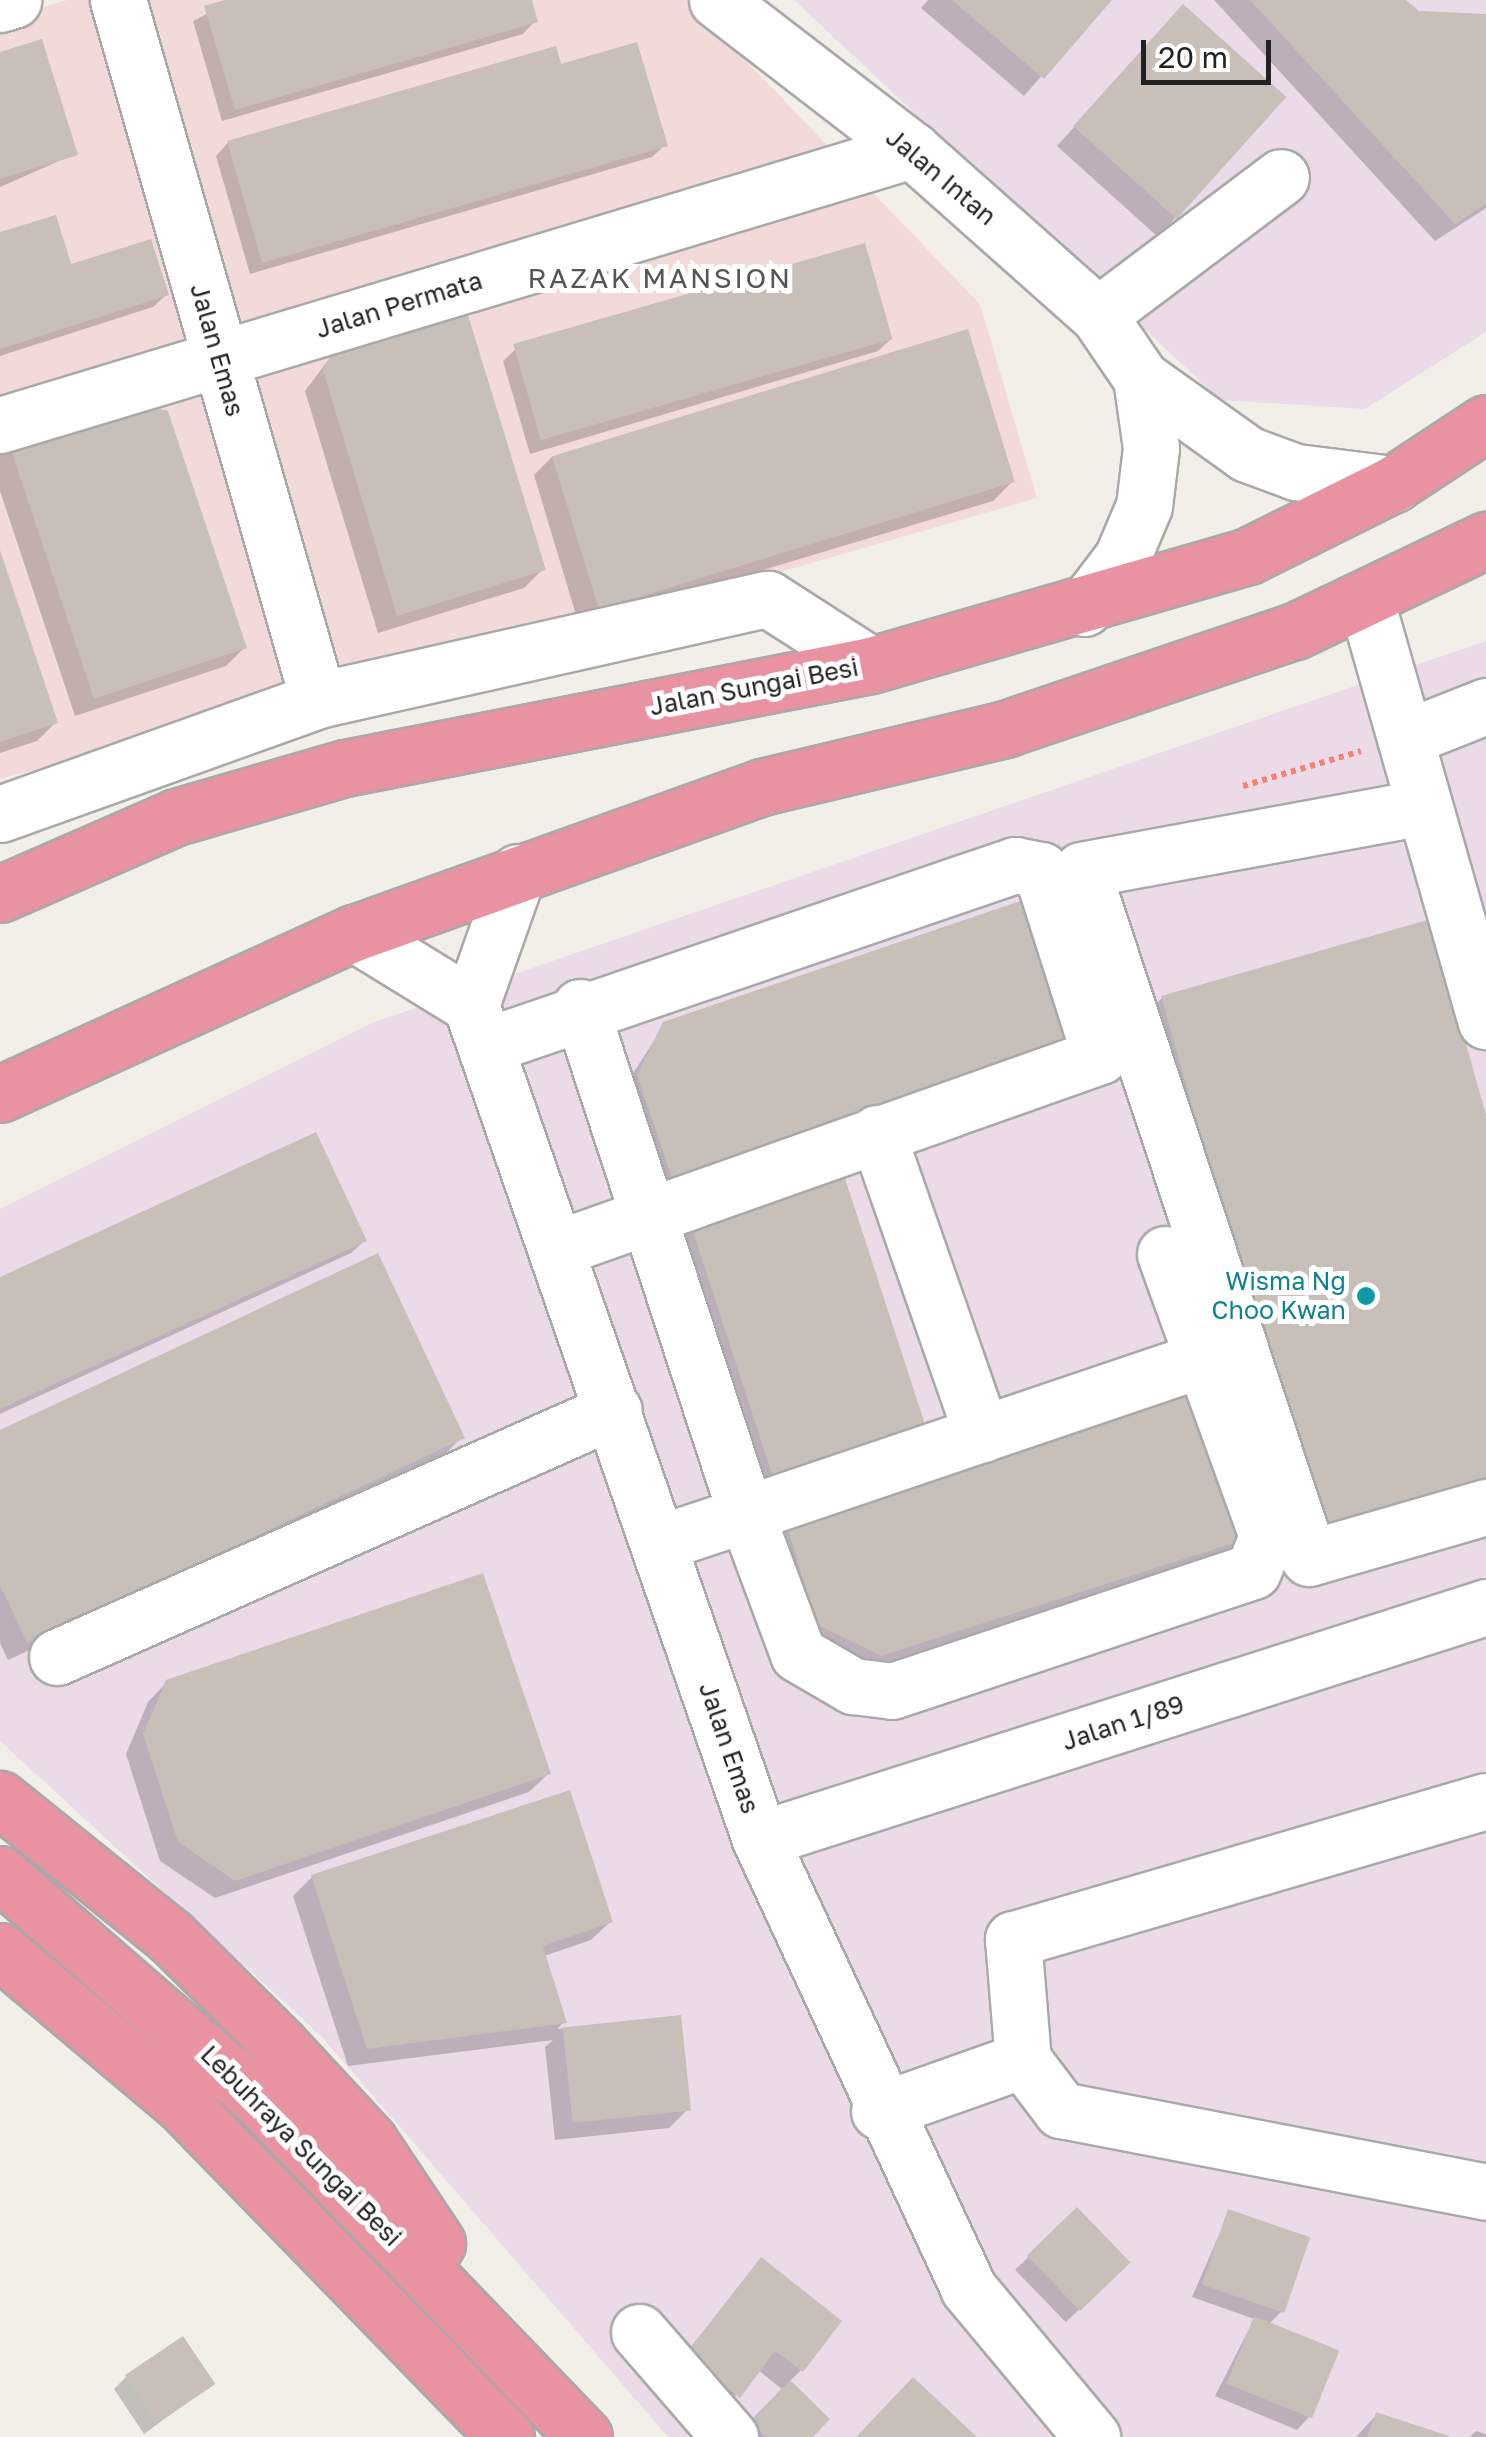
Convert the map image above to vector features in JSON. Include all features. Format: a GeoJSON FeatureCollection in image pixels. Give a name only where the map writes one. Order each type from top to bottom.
{"type":"FeatureCollection","features":[{"type":"Feature","properties":{"kind":"highway","name":"Jalan Sungai Besi"},"geometry":{"type":"LineString","coordinates":[[0,894],[176,817],[345,768],[870,665],[1084,608],[1248,556],[1393,484],[1486,422]]}},
{"type":"Feature","properties":{"kind":"highway"},"geometry":{"type":"LineString","coordinates":[[12,1091],[354,933],[762,787],[1005,729],[1366,601],[1486,540]]}},
{"type":"Feature","properties":{"kind":"highway"},"geometry":{"type":"LineString","coordinates":[[0,1799],[170,1936],[369,2141],[533,2385]]}},
{"type":"Feature","properties":{"kind":"highway","name":"Lebuhraya Sungai Besi"},"geometry":{"type":"LineString","coordinates":[[0,1874],[262,2101],[584,2437]]}},
{"type":"Feature","properties":{"kind":"highway"},"geometry":{"type":"LineString","coordinates":[[0,1951],[182,2104],[506,2437]]}},
{"type":"Feature","properties":{"kind":"street"},"geometry":{"type":"LineString","coordinates":[[0,4],[13,0]]}},
{"type":"Feature","properties":{"kind":"street","name":"Jalan Emas"},"geometry":{"type":"LineString","coordinates":[[118,0],[318,700]]}},
{"type":"Feature","properties":{"kind":"street","name":"Jalan Intan"},"geometry":{"type":"LineString","coordinates":[[717,0],[912,150],[1098,315],[1142,378],[1247,454],[1296,472],[1393,484]]}},
{"type":"Feature","properties":{"kind":"street","name":"Jalan Permata"},"geometry":{"type":"LineString","coordinates":[[0,425],[912,150]]}},
{"type":"Feature","properties":{"kind":"street"},"geometry":{"type":"LineString","coordinates":[[1098,315],[1281,177]]}},
{"type":"Feature","properties":{"kind":"street","name":"Jalan Intan"},"geometry":{"type":"LineString","coordinates":[[1084,608],[1122,558],[1144,506],[1151,448],[1142,378]]}},
{"type":"Feature","properties":{"kind":"street"},"geometry":{"type":"LineString","coordinates":[[0,814],[318,700],[768,599],[870,665]]}},
{"type":"Feature","properties":{"kind":"street"},"geometry":{"type":"LineString","coordinates":[[1366,601],[1486,1021]]}},
{"type":"Feature","properties":{"kind":"street"},"geometry":{"type":"LineString","coordinates":[[1405,738],[1486,706]]}},
{"type":"Feature","properties":{"kind":"street"},"geometry":{"type":"LineString","coordinates":[[1424,808],[1082,870],[1309,1558],[1486,1507]]}},
{"type":"Feature","properties":{"kind":"street"},"geometry":{"type":"LineString","coordinates":[[354,933],[480,1026],[580,1008],[1034,866],[1100,1056],[558,1248]]}},
{"type":"Feature","properties":{"kind":"street"},"geometry":{"type":"LineString","coordinates":[[480,1026],[518,872]]}},
{"type":"Feature","properties":{"kind":"street"},"geometry":{"type":"LineString","coordinates":[[580,1008],[651,1212],[746,1514],[798,1654],[872,1690],[1243,1576],[1260,1564],[1267,1536],[1164,1254]]}},
{"type":"Feature","properties":{"kind":"street","name":"Jalan Emas"},"geometry":{"type":"LineString","coordinates":[[480,1026],[760,1839],[879,2111],[968,2288],[1092,2437]]}},
{"type":"Feature","properties":{"kind":"street"},"geometry":{"type":"LineString","coordinates":[[878,1134],[982,1434]]}},
{"type":"Feature","properties":{"kind":"street"},"geometry":{"type":"LineString","coordinates":[[659,1544],[1203,1359]]}},
{"type":"Feature","properties":{"kind":"street"},"geometry":{"type":"LineString","coordinates":[[57,1657],[614,1410]]}},
{"type":"Feature","properties":{"kind":"street","name":"Jalan 1/89"},"geometry":{"type":"LineString","coordinates":[[760,1839],[1486,1607]]}},
{"type":"Feature","properties":{"kind":"street"},"geometry":{"type":"LineString","coordinates":[[1486,1801],[1013,1939],[1023,2060],[1062,2110],[1486,2192]]}},
{"type":"Feature","properties":{"kind":"street"},"geometry":{"type":"LineString","coordinates":[[879,2111],[1023,2060]]}},
{"type":"Feature","properties":{"kind":"street"},"geometry":{"type":"LineString","coordinates":[[639,2332],[730,2437]]}},
{"type":"Feature","properties":{"kind":"shaded area"},"geometry":{"type":"Polygon","coordinates":[[[67,0],[687,0],[980,304],[1037,498],[576,631],[0,779],[0,20],[67,0]]]}},
{"type":"Feature","properties":{"kind":"shaded area"},"geometry":{"type":"Polygon","coordinates":[[[794,0],[1486,0],[1486,332],[1365,409],[1220,400],[794,0]]]}},
{"type":"Feature","properties":{"kind":"shaded area"},"geometry":{"type":"Polygon","coordinates":[[[1486,641],[1486,2437],[668,2437],[323,2038],[0,1741],[0,1209],[372,1023],[1486,641]]]}},
{"type":"Feature","properties":{"kind":"building"},"geometry":{"type":"Polygon","coordinates":[[[225,0],[532,0],[538,22],[235,110],[204,6],[225,0]]]}},
{"type":"Feature","properties":{"kind":"building"},"geometry":{"type":"Polygon","coordinates":[[[952,0],[1112,0],[1044,79],[952,0]]]}},
{"type":"Feature","properties":{"kind":"building"},"geometry":{"type":"Polygon","coordinates":[[[1250,0],[1406,0],[1419,11],[1486,14],[1486,204],[1455,224],[1250,0]]]}},
{"type":"Feature","properties":{"kind":"building"},"geometry":{"type":"Polygon","coordinates":[[[1183,4],[1286,97],[1177,219],[1073,126],[1183,4]]]}},
{"type":"Feature","properties":{"kind":"building"},"geometry":{"type":"Polygon","coordinates":[[[42,39],[78,155],[0,179],[0,52],[42,39]]]}},
{"type":"Feature","properties":{"kind":"building"},"geometry":{"type":"Polygon","coordinates":[[[637,42],[668,146],[262,263],[227,141],[556,46],[561,64],[637,42]]]}},
{"type":"Feature","properties":{"kind":"building"},"geometry":{"type":"Polygon","coordinates":[[[56,215],[71,264],[151,239],[169,295],[0,349],[0,232],[56,215]]]}},
{"type":"Feature","properties":{"kind":"building"},"geometry":{"type":"Polygon","coordinates":[[[865,243],[893,339],[541,440],[513,344],[865,243]]]}},
{"type":"Feature","properties":{"kind":"building"},"geometry":{"type":"Polygon","coordinates":[[[464,302],[546,570],[397,616],[323,370],[341,340],[464,302]]]}},
{"type":"Feature","properties":{"kind":"building"},"geometry":{"type":"Polygon","coordinates":[[[968,329],[1015,482],[599,609],[552,456],[968,329]]]}},
{"type":"Feature","properties":{"kind":"building"},"geometry":{"type":"Polygon","coordinates":[[[129,401],[168,411],[247,648],[94,699],[8,441],[129,401]]]}},
{"type":"Feature","properties":{"kind":"building"},"geometry":{"type":"Polygon","coordinates":[[[0,550],[58,723],[0,742],[0,550]]]}},
{"type":"Feature","properties":{"kind":"building"},"geometry":{"type":"Polygon","coordinates":[[[1026,899],[1078,1054],[676,1190],[637,1075],[663,1022],[1026,899]]]}},
{"type":"Feature","properties":{"kind":"building","name":"Wisma Ng Choo Kwan"},"geometry":{"type":"Polygon","coordinates":[[[1431,919],[1486,1115],[1486,1477],[1311,1527],[1161,996],[1431,919]]]}},
{"type":"Feature","properties":{"kind":"building"},"geometry":{"type":"Polygon","coordinates":[[[316,1132],[367,1241],[0,1409],[0,1277],[316,1132]]]}},
{"type":"Feature","properties":{"kind":"building"},"geometry":{"type":"Polygon","coordinates":[[[841,1166],[927,1431],[774,1481],[688,1216],[841,1166]]]}},
{"type":"Feature","properties":{"kind":"building"},"geometry":{"type":"Polygon","coordinates":[[[378,1253],[465,1438],[27,1643],[0,1585],[0,1430],[378,1253]]]}},
{"type":"Feature","properties":{"kind":"building"},"geometry":{"type":"Polygon","coordinates":[[[1192,1383],[1243,1540],[881,1656],[816,1624],[784,1515],[1192,1383]]]}},
{"type":"Feature","properties":{"kind":"building"},"geometry":{"type":"Polygon","coordinates":[[[483,1573],[551,1774],[235,1881],[178,1842],[143,1734],[166,1680],[483,1573]]]}},
{"type":"Feature","properties":{"kind":"building"},"geometry":{"type":"Polygon","coordinates":[[[570,1790],[613,1922],[543,1946],[567,2023],[367,2049],[311,1875],[570,1790]]]}},
{"type":"Feature","properties":{"kind":"building"},"geometry":{"type":"Polygon","coordinates":[[[681,2015],[691,2110],[573,2123],[563,2027],[681,2015]]]}},
{"type":"Feature","properties":{"kind":"building"},"geometry":{"type":"Polygon","coordinates":[[[1077,2207],[1130,2262],[1080,2311],[1027,2256],[1077,2207]]]}},
{"type":"Feature","properties":{"kind":"building"},"geometry":{"type":"Polygon","coordinates":[[[1228,2209],[1310,2237],[1284,2313],[1202,2285],[1228,2209]]]}},
{"type":"Feature","properties":{"kind":"building"},"geometry":{"type":"Polygon","coordinates":[[[761,2257],[842,2321],[803,2372],[775,2351],[740,2398],[685,2355],[761,2257]]]}},
{"type":"Feature","properties":{"kind":"building"},"geometry":{"type":"Polygon","coordinates":[[[1254,2316],[1339,2350],[1312,2418],[1227,2384],[1254,2316]]]}},
{"type":"Feature","properties":{"kind":"building"},"geometry":{"type":"Polygon","coordinates":[[[183,2336],[215,2384],[157,2423],[125,2375],[183,2336]]]}},
{"type":"Feature","properties":{"kind":"building"},"geometry":{"type":"Polygon","coordinates":[[[913,2377],[977,2437],[856,2437],[913,2377]]]}},
{"type":"Feature","properties":{"kind":"building"},"geometry":{"type":"Polygon","coordinates":[[[790,2380],[830,2419],[813,2437],[766,2437],[750,2421],[790,2380]]]}},
{"type":"Feature","properties":{"kind":"building"},"geometry":{"type":"Polygon","coordinates":[[[1376,2412],[1449,2436],[1449,2437],[1367,2437],[1376,2412]]]}},
{"type":"Feature","properties":{"kind":"place","name":"Wisma Ng Choo Kwan"},"geometry":{"type":"Point","coordinates":[1366,1296]}},
{"type":"Feature","properties":{"kind":"district","name":"RAZAK MANSION"},"geometry":{"type":"Point","coordinates":[660,278]}}]}
